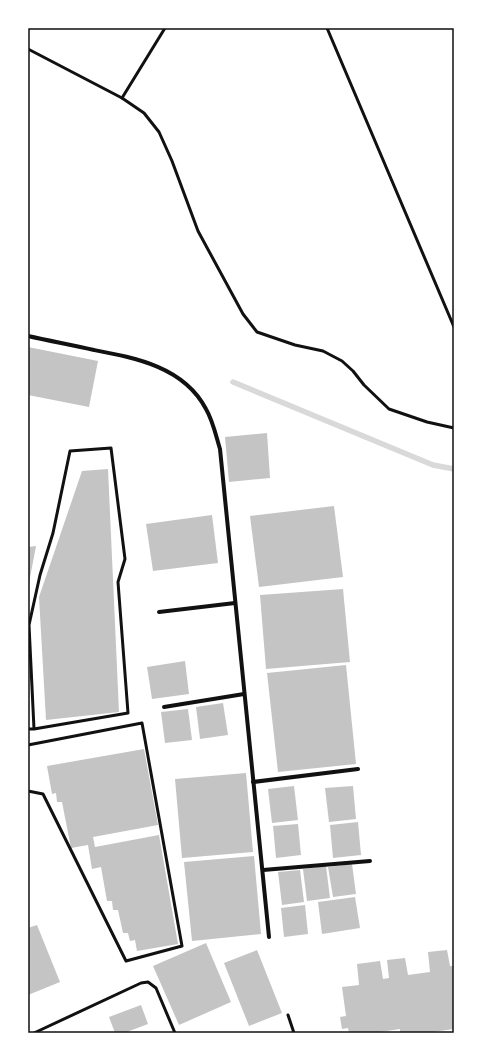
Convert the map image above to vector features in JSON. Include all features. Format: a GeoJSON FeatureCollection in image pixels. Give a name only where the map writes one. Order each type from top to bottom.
{"type":"FeatureCollection","features":[{"type":"Feature","properties":{"kind":"street"},"geometry":{"type":"LineString","coordinates":[[28,336],[129,357],[154,364],[172,373],[191,388],[206,409],[220,449],[269,937]]}},
{"type":"Feature","properties":{"kind":"street"},"geometry":{"type":"LineString","coordinates":[[159,612],[235,603]]}},
{"type":"Feature","properties":{"kind":"street"},"geometry":{"type":"LineString","coordinates":[[164,707],[244,694]]}},
{"type":"Feature","properties":{"kind":"street"},"geometry":{"type":"LineString","coordinates":[[253,782],[358,770]]}},
{"type":"Feature","properties":{"kind":"street"},"geometry":{"type":"LineString","coordinates":[[263,870],[370,861]]}},
{"type":"Feature","properties":{"kind":"lane"},"geometry":{"type":"LineString","coordinates":[[122,98],[165,28]]}},
{"type":"Feature","properties":{"kind":"lane"},"geometry":{"type":"LineString","coordinates":[[327,28],[454,327]]}},
{"type":"Feature","properties":{"kind":"lane"},"geometry":{"type":"LineString","coordinates":[[28,49],[122,98],[144,113],[158,132],[172,161],[198,231],[243,314],[257,332],[295,345],[323,351],[342,361],[389,409],[427,422],[454,428]]}},
{"type":"Feature","properties":{"kind":"lane"},"geometry":{"type":"LineString","coordinates":[[28,729],[34,729],[128,713],[118,582],[125,558],[111,448],[70,451],[53,533],[40,575],[30,625],[34,729]]}},
{"type":"Feature","properties":{"kind":"lane"},"geometry":{"type":"LineString","coordinates":[[28,745],[142,724],[182,946],[126,961],[43,794],[28,791]]}},
{"type":"Feature","properties":{"kind":"lane"},"geometry":{"type":"LineString","coordinates":[[34,1033],[141,983],[148,982],[156,988],[175,1033]]}},
{"type":"Feature","properties":{"kind":"lane"},"geometry":{"type":"LineString","coordinates":[[288,1015],[294,1033]]}},
{"type":"Feature","properties":{"kind":"building"},"geometry":{"type":"Polygon","coordinates":[[[28,347],[98,361],[89,407],[28,395],[28,347]]]}},
{"type":"Feature","properties":{"kind":"building"},"geometry":{"type":"Polygon","coordinates":[[[267,433],[270,478],[229,482],[225,437],[267,433]]]}},
{"type":"Feature","properties":{"kind":"building"},"geometry":{"type":"Polygon","coordinates":[[[108,469],[119,712],[46,720],[39,597],[82,471],[108,469]]]}},
{"type":"Feature","properties":{"kind":"building"},"geometry":{"type":"Polygon","coordinates":[[[334,506],[343,577],[259,587],[250,516],[334,506]]]}},
{"type":"Feature","properties":{"kind":"building"},"geometry":{"type":"Polygon","coordinates":[[[212,515],[218,563],[153,571],[146,524],[212,515]]]}},
{"type":"Feature","properties":{"kind":"building"},"geometry":{"type":"Polygon","coordinates":[[[36,546],[29,583],[28,583],[28,547],[36,546]]]}},
{"type":"Feature","properties":{"kind":"building"},"geometry":{"type":"Polygon","coordinates":[[[343,589],[350,662],[266,669],[260,595],[343,589]]]}},
{"type":"Feature","properties":{"kind":"building"},"geometry":{"type":"Polygon","coordinates":[[[185,661],[189,694],[152,699],[147,667],[185,661]]]}},
{"type":"Feature","properties":{"kind":"building"},"geometry":{"type":"Polygon","coordinates":[[[346,665],[356,764],[278,772],[267,673],[346,665]]]}},
{"type":"Feature","properties":{"kind":"building"},"geometry":{"type":"Polygon","coordinates":[[[223,703],[228,735],[200,739],[196,707],[223,703]]]}},
{"type":"Feature","properties":{"kind":"building"},"geometry":{"type":"Polygon","coordinates":[[[188,709],[192,740],[165,743],[161,712],[188,709]]]}},
{"type":"Feature","properties":{"kind":"building"},"geometry":{"type":"Polygon","coordinates":[[[144,749],[158,825],[93,837],[95,847],[159,835],[178,944],[137,951],[135,940],[130,941],[128,933],[123,933],[118,910],[113,910],[112,901],[107,901],[101,867],[92,869],[88,845],[71,848],[62,802],[57,802],[56,793],[52,794],[47,766],[144,749]]]}},
{"type":"Feature","properties":{"kind":"building"},"geometry":{"type":"Polygon","coordinates":[[[246,773],[253,852],[182,858],[175,779],[246,773]]]}},
{"type":"Feature","properties":{"kind":"building"},"geometry":{"type":"Polygon","coordinates":[[[294,786],[298,820],[272,823],[268,789],[294,786]]]}},
{"type":"Feature","properties":{"kind":"building"},"geometry":{"type":"Polygon","coordinates":[[[353,786],[356,819],[329,822],[325,788],[353,786]]]}},
{"type":"Feature","properties":{"kind":"building"},"geometry":{"type":"Polygon","coordinates":[[[358,822],[361,855],[333,858],[330,825],[358,822]]]}},
{"type":"Feature","properties":{"kind":"building"},"geometry":{"type":"Polygon","coordinates":[[[298,824],[301,855],[276,858],[273,826],[298,824]]]}},
{"type":"Feature","properties":{"kind":"building"},"geometry":{"type":"Polygon","coordinates":[[[254,856],[261,934],[192,941],[184,862],[254,856]]]}},
{"type":"Feature","properties":{"kind":"building"},"geometry":{"type":"Polygon","coordinates":[[[352,864],[356,894],[333,897],[328,867],[352,864]]]}},
{"type":"Feature","properties":{"kind":"building"},"geometry":{"type":"Polygon","coordinates":[[[326,866],[330,898],[307,901],[303,869],[326,866]]]}},
{"type":"Feature","properties":{"kind":"building"},"geometry":{"type":"Polygon","coordinates":[[[300,870],[304,902],[282,905],[278,872],[300,870]]]}},
{"type":"Feature","properties":{"kind":"building"},"geometry":{"type":"Polygon","coordinates":[[[355,897],[360,928],[322,934],[318,902],[355,897]]]}},
{"type":"Feature","properties":{"kind":"building"},"geometry":{"type":"Polygon","coordinates":[[[305,905],[308,934],[284,937],[281,908],[305,905]]]}},
{"type":"Feature","properties":{"kind":"building"},"geometry":{"type":"Polygon","coordinates":[[[37,925],[60,982],[28,995],[28,928],[37,925]]]}},
{"type":"Feature","properties":{"kind":"building"},"geometry":{"type":"Polygon","coordinates":[[[206,943],[231,1002],[179,1025],[153,966],[206,943]]]}},
{"type":"Feature","properties":{"kind":"building"},"geometry":{"type":"Polygon","coordinates":[[[257,950],[282,1013],[249,1026],[224,963],[257,950]]]}},
{"type":"Feature","properties":{"kind":"building"},"geometry":{"type":"Polygon","coordinates":[[[447,950],[450,966],[454,966],[454,1029],[425,1033],[400,1033],[400,1029],[380,1033],[349,1033],[348,1028],[342,1029],[340,1017],[346,1016],[342,987],[359,985],[357,964],[380,961],[383,979],[389,978],[387,960],[405,958],[408,975],[430,972],[428,952],[447,950]]]}},
{"type":"Feature","properties":{"kind":"building"},"geometry":{"type":"Polygon","coordinates":[[[141,1005],[148,1024],[124,1033],[115,1033],[109,1017],[141,1005]]]}},
{"type":"Feature","properties":{"kind":"waterway"},"geometry":{"type":"LineString","coordinates":[[233,382],[433,465],[454,469]]}}]}
